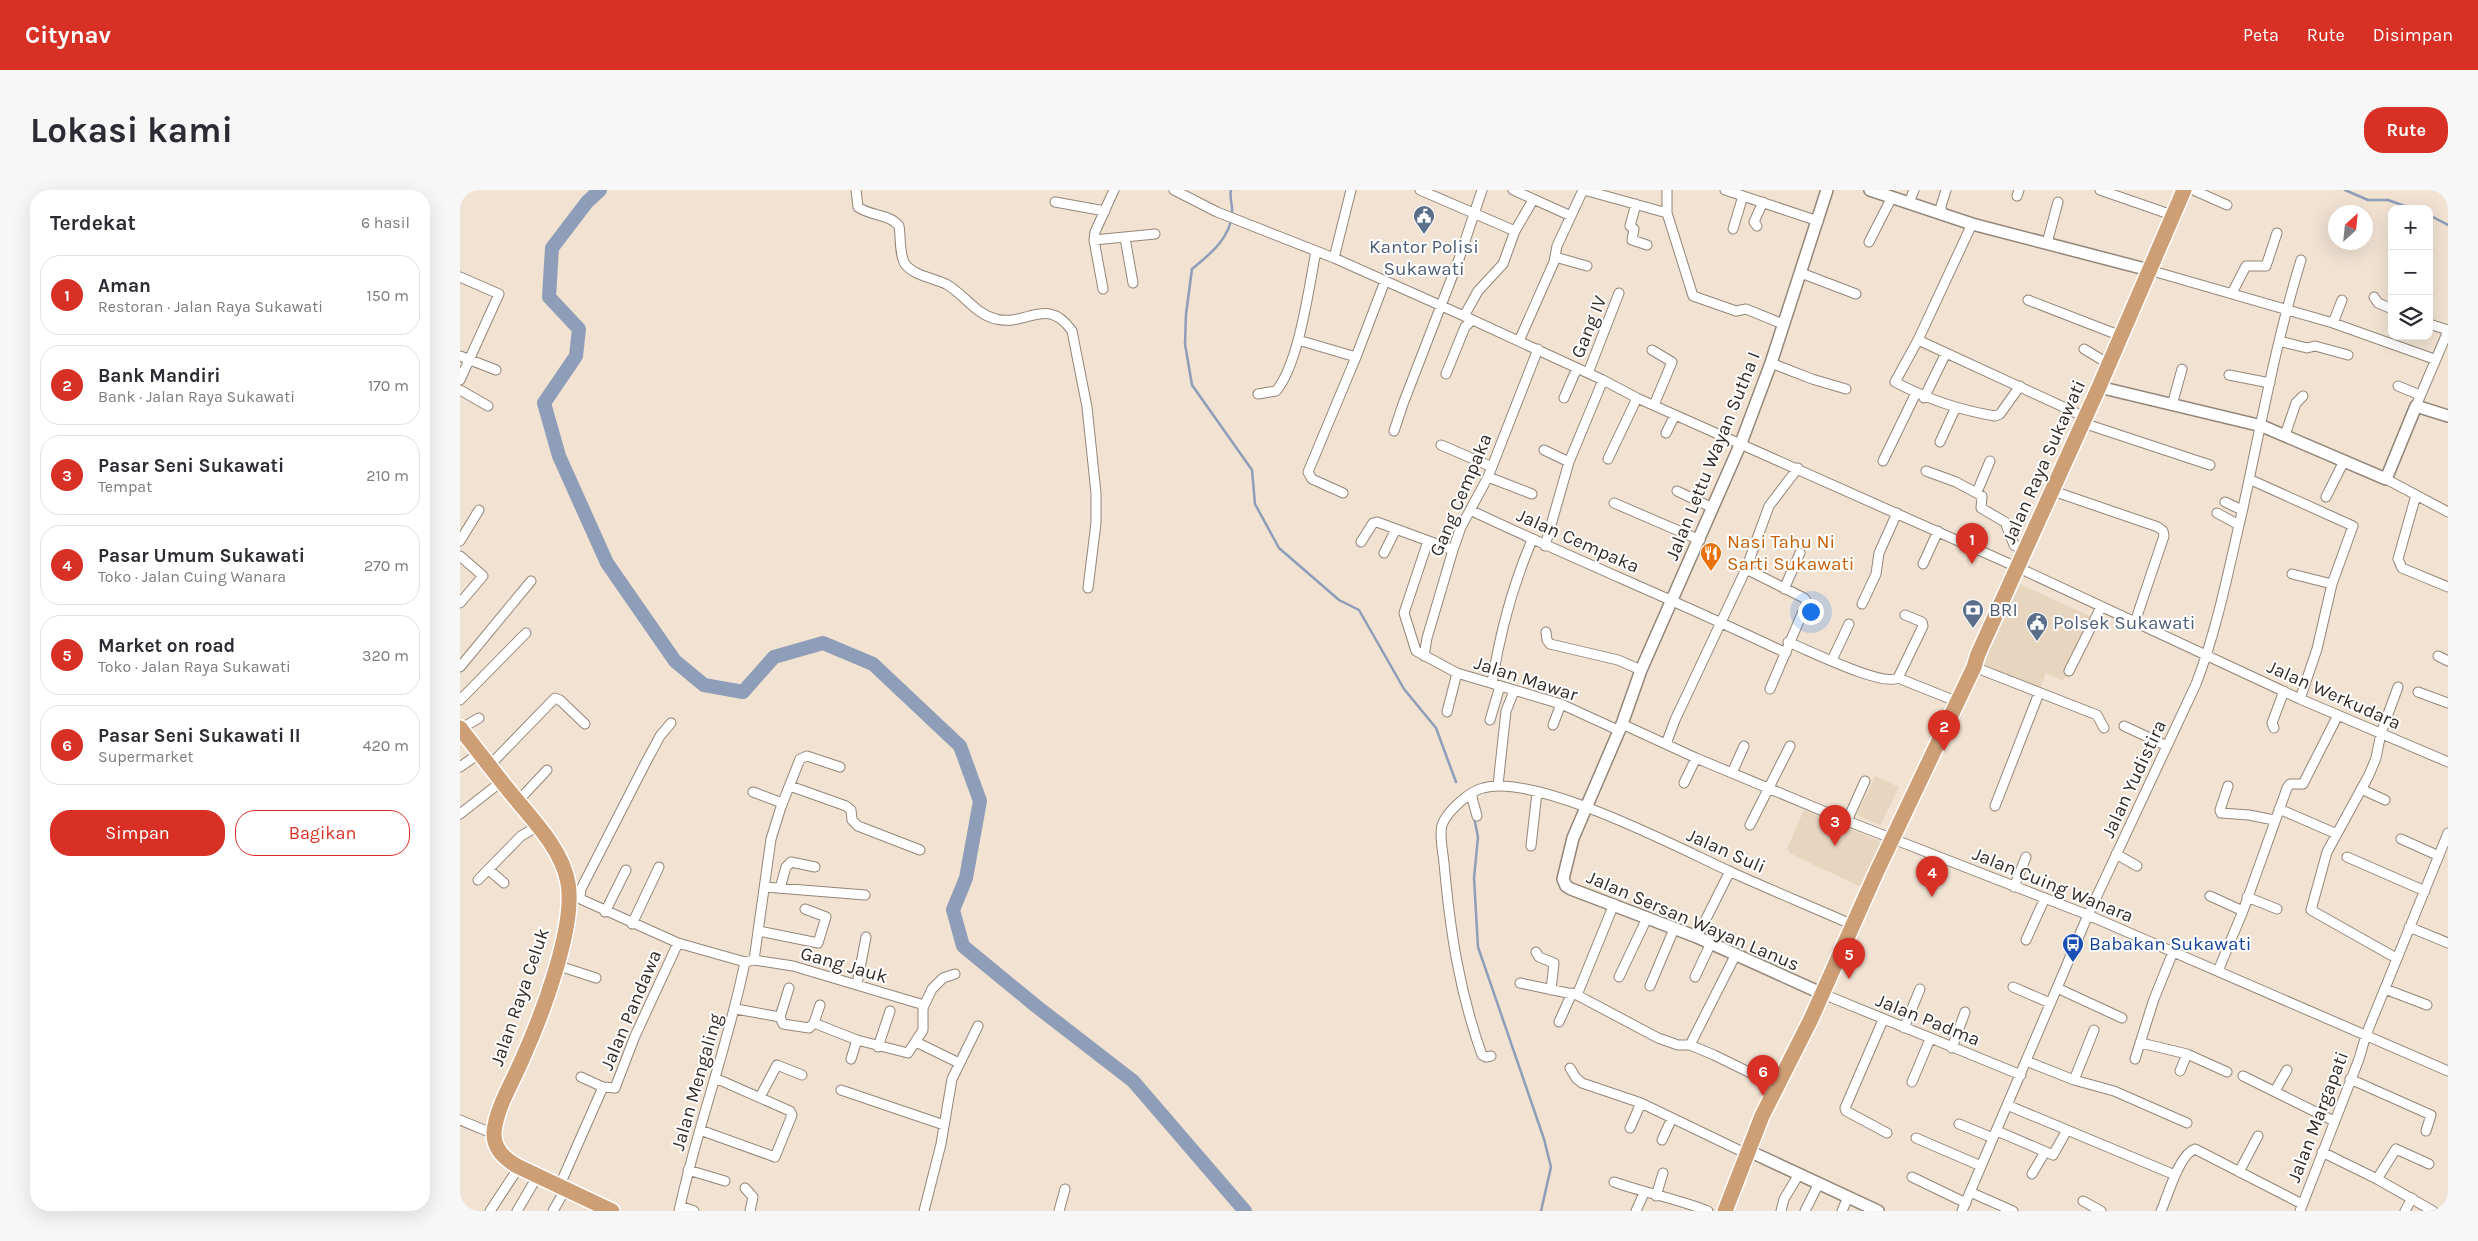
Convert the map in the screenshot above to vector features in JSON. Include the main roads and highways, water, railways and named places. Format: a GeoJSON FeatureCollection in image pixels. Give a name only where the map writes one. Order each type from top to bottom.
{"type":"FeatureCollection","features":[{"type":"Feature","properties":{"kind":"highway","name":"Jalan Raya Sukawati"},"geometry":{"type":"LineString","coordinates":[[1725,1211],[1777,1086],[1823,994],[1853,925],[2019,568],[2122,336],[2184,190]]}},
{"type":"Feature","properties":{"kind":"highway","name":"Jalan Raya Celuk"},"geometry":{"type":"LineString","coordinates":[[460,729],[538,826],[565,872],[575,897],[556,964],[528,1046],[497,1120],[494,1134],[500,1152],[506,1159],[596,1208]]}},
{"type":"Feature","properties":{"kind":"highway"},"geometry":{"type":"LineString","coordinates":[[596,1208],[612,1211]]}},
{"type":"Feature","properties":{"kind":"waterway"},"geometry":{"type":"LineString","coordinates":[[600,190],[587,202],[552,248],[549,297],[579,329],[576,356],[544,403],[559,456],[607,563],[675,661],[704,685],[743,692],[774,657],[823,643],[873,664],[960,746],[980,801],[966,878],[953,910],[963,946],[1036,1006],[1133,1081],[1245,1211]]}},
{"type":"Feature","properties":{"kind":"waterway"},"geometry":{"type":"LineString","coordinates":[[1231,190],[1232,213],[1228,230],[1218,245],[1192,269],[1186,314],[1185,344],[1192,385],[1252,470],[1255,504],[1279,548],[1339,600],[1359,610],[1404,689],[1436,728],[1456,782]]}},
{"type":"Feature","properties":{"kind":"waterway"},"geometry":{"type":"LineString","coordinates":[[2345,190],[2368,200],[2388,200],[2402,205]]}},
{"type":"Feature","properties":{"kind":"waterway"},"geometry":{"type":"LineString","coordinates":[[2433,217],[2448,225]]}},
{"type":"Feature","properties":{"kind":"waterway"},"geometry":{"type":"LineString","coordinates":[[1474,817],[1478,837],[1474,878],[1478,947],[1544,1139],[1551,1167],[1541,1211]]}},
{"type":"Feature","properties":{"kind":"place","name":"Kantor Polisi Sukawati"},"geometry":{"type":"Point","coordinates":[1424,235]}},
{"type":"Feature","properties":{"kind":"place","name":"Aman"},"geometry":{"type":"Point","coordinates":[1972,564]}},
{"type":"Feature","properties":{"kind":"place","name":"Nasi Tahu Ni Sarti Sukawati"},"geometry":{"type":"Point","coordinates":[1711,572]}},
{"type":"Feature","properties":{"kind":"place","name":"BRI"},"geometry":{"type":"Point","coordinates":[1973,629]}},
{"type":"Feature","properties":{"kind":"place","name":"Polsek Sukawati"},"geometry":{"type":"Point","coordinates":[2037,642]}},
{"type":"Feature","properties":{"kind":"place","name":"Bank Mandiri"},"geometry":{"type":"Point","coordinates":[1944,751]}},
{"type":"Feature","properties":{"kind":"place","name":"Pasar Seni Sukawati"},"geometry":{"type":"Point","coordinates":[1835,846]}},
{"type":"Feature","properties":{"kind":"place","name":"Pasar Umum Sukawati"},"geometry":{"type":"Point","coordinates":[1932,897]}},
{"type":"Feature","properties":{"kind":"place","name":"Babakan Sukawati"},"geometry":{"type":"Point","coordinates":[2073,963]}},
{"type":"Feature","properties":{"kind":"place","name":"Market on road"},"geometry":{"type":"Point","coordinates":[1849,979]}},
{"type":"Feature","properties":{"kind":"place","name":"Pasar Seni Sukawati II"},"geometry":{"type":"Point","coordinates":[1763,1096]}}]}
